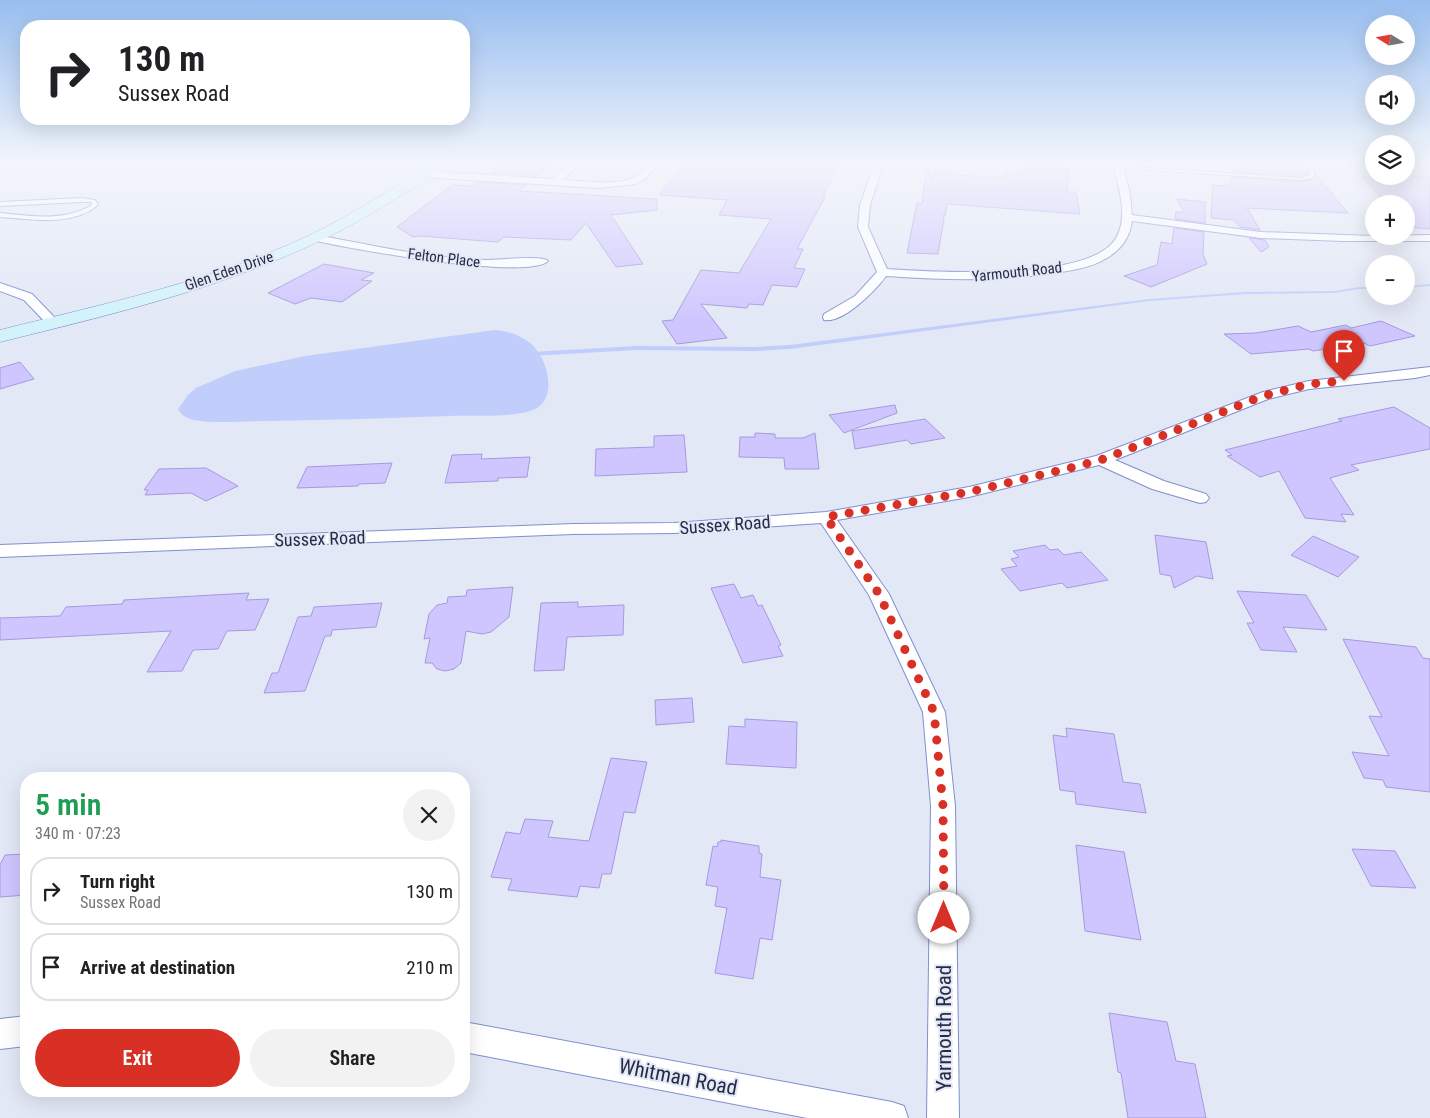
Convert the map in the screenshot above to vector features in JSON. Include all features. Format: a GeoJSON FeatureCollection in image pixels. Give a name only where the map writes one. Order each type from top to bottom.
{"type":"FeatureCollection","features":[{"type":"Feature","properties":{"kind":"main road","name":"Glen Eden Drive"},"geometry":{"type":"LineString","coordinates":[[0,336],[205,280],[272,257],[316,238],[359,215]]}},
{"type":"Feature","properties":{"kind":"street"},"geometry":{"type":"LineString","coordinates":[[829,317],[853,303],[874,286],[883,272],[863,227],[864,215]]}},
{"type":"Feature","properties":{"kind":"street"},"geometry":{"type":"LineString","coordinates":[[1127,217],[1261,235],[1343,238],[1430,238]]}},
{"type":"Feature","properties":{"kind":"street","name":"Yarmouth Road"},"geometry":{"type":"LineString","coordinates":[[883,272],[961,277],[1029,273],[1079,265],[1101,256],[1117,245],[1127,217]]}},
{"type":"Feature","properties":{"kind":"street","name":"Felton Place"},"geometry":{"type":"LineString","coordinates":[[316,238],[390,251],[479,263],[510,265],[542,261]]}},
{"type":"Feature","properties":{"kind":"street"},"geometry":{"type":"LineString","coordinates":[[0,287],[28,297],[53,322]]}},
{"type":"Feature","properties":{"kind":"street","name":"Sussex Road"},"geometry":{"type":"LineString","coordinates":[[0,551],[573,529],[674,528],[826,517],[969,492],[1101,460],[1263,396],[1309,384],[1430,371]]}},
{"type":"Feature","properties":{"kind":"street"},"geometry":{"type":"LineString","coordinates":[[1101,460],[1158,485],[1200,498]]}},
{"type":"Feature","properties":{"kind":"street","name":"Yarmouth Road"},"geometry":{"type":"LineString","coordinates":[[826,517],[879,594],[934,712],[943,806],[943,1118]]}},
{"type":"Feature","properties":{"kind":"street"},"geometry":{"type":"LineString","coordinates":[[0,1034],[20,1032]]}},
{"type":"Feature","properties":{"kind":"street","name":"Whitman Road"},"geometry":{"type":"LineString","coordinates":[[470,1038],[892,1118]]}},
{"type":"Feature","properties":{"kind":"lane"},"geometry":{"type":"LineString","coordinates":[[5,215],[61,217],[72,215]]}},
{"type":"Feature","properties":{"kind":"water"},"geometry":{"type":"Polygon","coordinates":[[[495,330],[509,332],[522,338],[536,349],[542,358],[548,378],[548,388],[546,397],[541,405],[533,410],[524,413],[492,416],[222,422],[193,420],[184,416],[178,409],[188,395],[196,388],[235,371],[305,356],[495,330]]]}},
{"type":"Feature","properties":{"kind":"building"},"geometry":{"type":"Polygon","coordinates":[[[412,215],[611,215],[643,264],[616,267],[586,223],[571,240],[504,237],[498,242],[413,237],[397,227],[412,215]]]}},
{"type":"Feature","properties":{"kind":"building"},"geometry":{"type":"Polygon","coordinates":[[[721,215],[815,215],[797,249],[803,249],[794,268],[805,269],[797,287],[772,285],[763,305],[749,304],[747,308],[701,304],[727,338],[677,344],[662,321],[673,320],[701,270],[739,273],[771,219],[721,215]]]}},
{"type":"Feature","properties":{"kind":"building"},"geometry":{"type":"Polygon","coordinates":[[[915,215],[943,215],[938,254],[907,253],[915,215]]]}},
{"type":"Feature","properties":{"kind":"building"},"geometry":{"type":"Polygon","coordinates":[[[1176,215],[1205,215],[1205,223],[1175,219],[1176,215]]]}},
{"type":"Feature","properties":{"kind":"building"},"geometry":{"type":"Polygon","coordinates":[[[1211,215],[1251,215],[1260,230],[1240,227],[1234,220],[1211,218],[1211,215]]]}},
{"type":"Feature","properties":{"kind":"building"},"geometry":{"type":"Polygon","coordinates":[[[1415,215],[1430,215],[1430,229],[1415,228],[1415,215]]]}},
{"type":"Feature","properties":{"kind":"building"},"geometry":{"type":"Polygon","coordinates":[[[1174,228],[1204,232],[1203,254],[1207,264],[1151,287],[1124,276],[1157,265],[1161,242],[1172,244],[1174,228]]]}},
{"type":"Feature","properties":{"kind":"building"},"geometry":{"type":"Polygon","coordinates":[[[1249,238],[1265,240],[1269,247],[1261,252],[1249,238]]]}},
{"type":"Feature","properties":{"kind":"building"},"geometry":{"type":"Polygon","coordinates":[[[324,264],[374,273],[361,280],[372,281],[342,302],[311,298],[295,304],[268,293],[324,264]]]}},
{"type":"Feature","properties":{"kind":"building"},"geometry":{"type":"Polygon","coordinates":[[[1381,321],[1415,336],[1370,346],[1364,343],[1313,351],[1309,349],[1251,354],[1224,334],[1256,333],[1298,326],[1311,332],[1346,325],[1351,328],[1381,321]]]}},
{"type":"Feature","properties":{"kind":"building"},"geometry":{"type":"Polygon","coordinates":[[[20,362],[34,379],[0,389],[0,368],[20,362]]]}},
{"type":"Feature","properties":{"kind":"building"},"geometry":{"type":"Polygon","coordinates":[[[895,405],[897,413],[844,433],[829,415],[895,405]]]}},
{"type":"Feature","properties":{"kind":"building"},"geometry":{"type":"Polygon","coordinates":[[[1394,407],[1430,428],[1430,449],[1351,465],[1359,470],[1330,478],[1354,515],[1341,514],[1346,522],[1305,518],[1279,471],[1260,477],[1227,456],[1232,455],[1225,450],[1342,421],[1338,419],[1394,407]]]}},
{"type":"Feature","properties":{"kind":"building"},"geometry":{"type":"Polygon","coordinates":[[[925,419],[945,438],[911,444],[907,440],[855,449],[852,431],[925,419]]]}},
{"type":"Feature","properties":{"kind":"building"},"geometry":{"type":"Polygon","coordinates":[[[755,433],[775,434],[775,438],[803,438],[815,433],[819,469],[785,469],[784,458],[739,457],[740,437],[755,437],[755,433]]]}},
{"type":"Feature","properties":{"kind":"building"},"geometry":{"type":"Polygon","coordinates":[[[684,435],[687,472],[595,476],[596,449],[654,447],[654,436],[684,435]]]}},
{"type":"Feature","properties":{"kind":"building"},"geometry":{"type":"Polygon","coordinates":[[[482,454],[481,459],[530,457],[527,477],[498,478],[498,481],[445,483],[452,455],[482,454]]]}},
{"type":"Feature","properties":{"kind":"building"},"geometry":{"type":"Polygon","coordinates":[[[392,463],[385,483],[297,488],[307,467],[392,463]]]}},
{"type":"Feature","properties":{"kind":"building"},"geometry":{"type":"Polygon","coordinates":[[[206,468],[238,486],[206,501],[191,493],[145,495],[148,490],[144,490],[159,469],[206,468]]]}},
{"type":"Feature","properties":{"kind":"building"},"geometry":{"type":"Polygon","coordinates":[[[1155,535],[1206,542],[1213,579],[1197,576],[1174,588],[1171,576],[1160,574],[1155,535]]]}},
{"type":"Feature","properties":{"kind":"building"},"geometry":{"type":"Polygon","coordinates":[[[1313,536],[1359,557],[1338,577],[1291,555],[1313,536]]]}},
{"type":"Feature","properties":{"kind":"building"},"geometry":{"type":"Polygon","coordinates":[[[1045,545],[1050,550],[1058,549],[1064,555],[1081,552],[1108,580],[1067,588],[1062,583],[1020,591],[1001,569],[1017,566],[1011,559],[1019,557],[1013,551],[1045,545]]]}},
{"type":"Feature","properties":{"kind":"building"},"geometry":{"type":"Polygon","coordinates":[[[734,584],[741,598],[753,595],[758,606],[762,605],[781,645],[778,646],[783,656],[743,663],[711,588],[734,584]]]}},
{"type":"Feature","properties":{"kind":"building"},"geometry":{"type":"Polygon","coordinates":[[[513,587],[509,617],[491,632],[482,634],[466,631],[461,663],[454,669],[445,671],[437,669],[432,663],[425,663],[430,638],[424,639],[429,614],[437,605],[447,603],[448,597],[466,596],[467,590],[513,587]]]}},
{"type":"Feature","properties":{"kind":"building"},"geometry":{"type":"Polygon","coordinates":[[[1237,591],[1306,595],[1327,630],[1283,627],[1297,652],[1261,650],[1247,623],[1254,623],[1237,591]]]}},
{"type":"Feature","properties":{"kind":"building"},"geometry":{"type":"Polygon","coordinates":[[[249,593],[246,600],[269,599],[255,630],[227,631],[218,649],[193,650],[182,671],[147,672],[171,631],[0,640],[0,618],[60,616],[66,607],[122,604],[124,600],[249,593]]]}},
{"type":"Feature","properties":{"kind":"building"},"geometry":{"type":"Polygon","coordinates":[[[578,602],[578,607],[624,605],[623,635],[567,637],[564,670],[534,671],[541,603],[578,602]]]}},
{"type":"Feature","properties":{"kind":"building"},"geometry":{"type":"Polygon","coordinates":[[[382,603],[376,627],[332,630],[331,636],[325,636],[305,691],[264,693],[272,673],[278,673],[298,617],[311,616],[314,607],[382,603]]]}},
{"type":"Feature","properties":{"kind":"building"},"geometry":{"type":"Polygon","coordinates":[[[1343,639],[1416,647],[1423,658],[1430,659],[1430,792],[1386,787],[1383,780],[1364,778],[1352,752],[1389,756],[1369,716],[1382,717],[1343,639]]]}},
{"type":"Feature","properties":{"kind":"building"},"geometry":{"type":"Polygon","coordinates":[[[692,698],[694,722],[656,725],[655,700],[692,698]]]}},
{"type":"Feature","properties":{"kind":"building"},"geometry":{"type":"Polygon","coordinates":[[[745,719],[797,722],[796,768],[726,764],[729,726],[745,727],[745,719]]]}},
{"type":"Feature","properties":{"kind":"building"},"geometry":{"type":"Polygon","coordinates":[[[1066,728],[1114,734],[1123,782],[1140,784],[1146,813],[1076,804],[1075,792],[1060,790],[1053,735],[1067,737],[1066,728]]]}},
{"type":"Feature","properties":{"kind":"building"},"geometry":{"type":"Polygon","coordinates":[[[611,758],[647,762],[635,813],[624,812],[611,874],[602,874],[599,888],[580,886],[577,897],[508,890],[512,879],[491,877],[506,832],[520,834],[525,819],[553,821],[548,837],[589,841],[611,758]]]}},
{"type":"Feature","properties":{"kind":"building"},"geometry":{"type":"Polygon","coordinates":[[[721,840],[759,846],[759,853],[762,854],[760,877],[781,880],[772,940],[760,938],[753,979],[715,973],[727,908],[715,906],[718,887],[706,885],[713,846],[717,847],[718,842],[721,842],[721,840]]]}},
{"type":"Feature","properties":{"kind":"building"},"geometry":{"type":"Polygon","coordinates":[[[1076,845],[1124,852],[1141,940],[1085,931],[1076,845]]]}},
{"type":"Feature","properties":{"kind":"building"},"geometry":{"type":"Polygon","coordinates":[[[1352,849],[1395,851],[1416,888],[1371,886],[1352,849]]]}},
{"type":"Feature","properties":{"kind":"building"},"geometry":{"type":"Polygon","coordinates":[[[20,854],[20,895],[0,897],[0,865],[5,855],[20,854]]]}},
{"type":"Feature","properties":{"kind":"building"},"geometry":{"type":"Polygon","coordinates":[[[1109,1013],[1167,1022],[1176,1061],[1195,1064],[1206,1118],[1128,1118],[1121,1073],[1118,1072],[1109,1013]]]}},
{"type":"Feature","properties":{"kind":"waterway"},"geometry":{"type":"LineString","coordinates":[[1415,286],[1430,285]]}},
{"type":"Feature","properties":{"kind":"waterway"},"geometry":{"type":"LineString","coordinates":[[532,354],[636,348],[755,349],[790,347],[1149,300],[1246,293],[1334,292],[1365,288]]}},
{"type":"Feature","properties":{"kind":"route"},"geometry":{"type":"LineString","coordinates":[[944,918],[943,806],[934,712],[879,594],[826,517],[969,492],[1101,460],[1263,396],[1309,384],[1344,381]]}}]}
